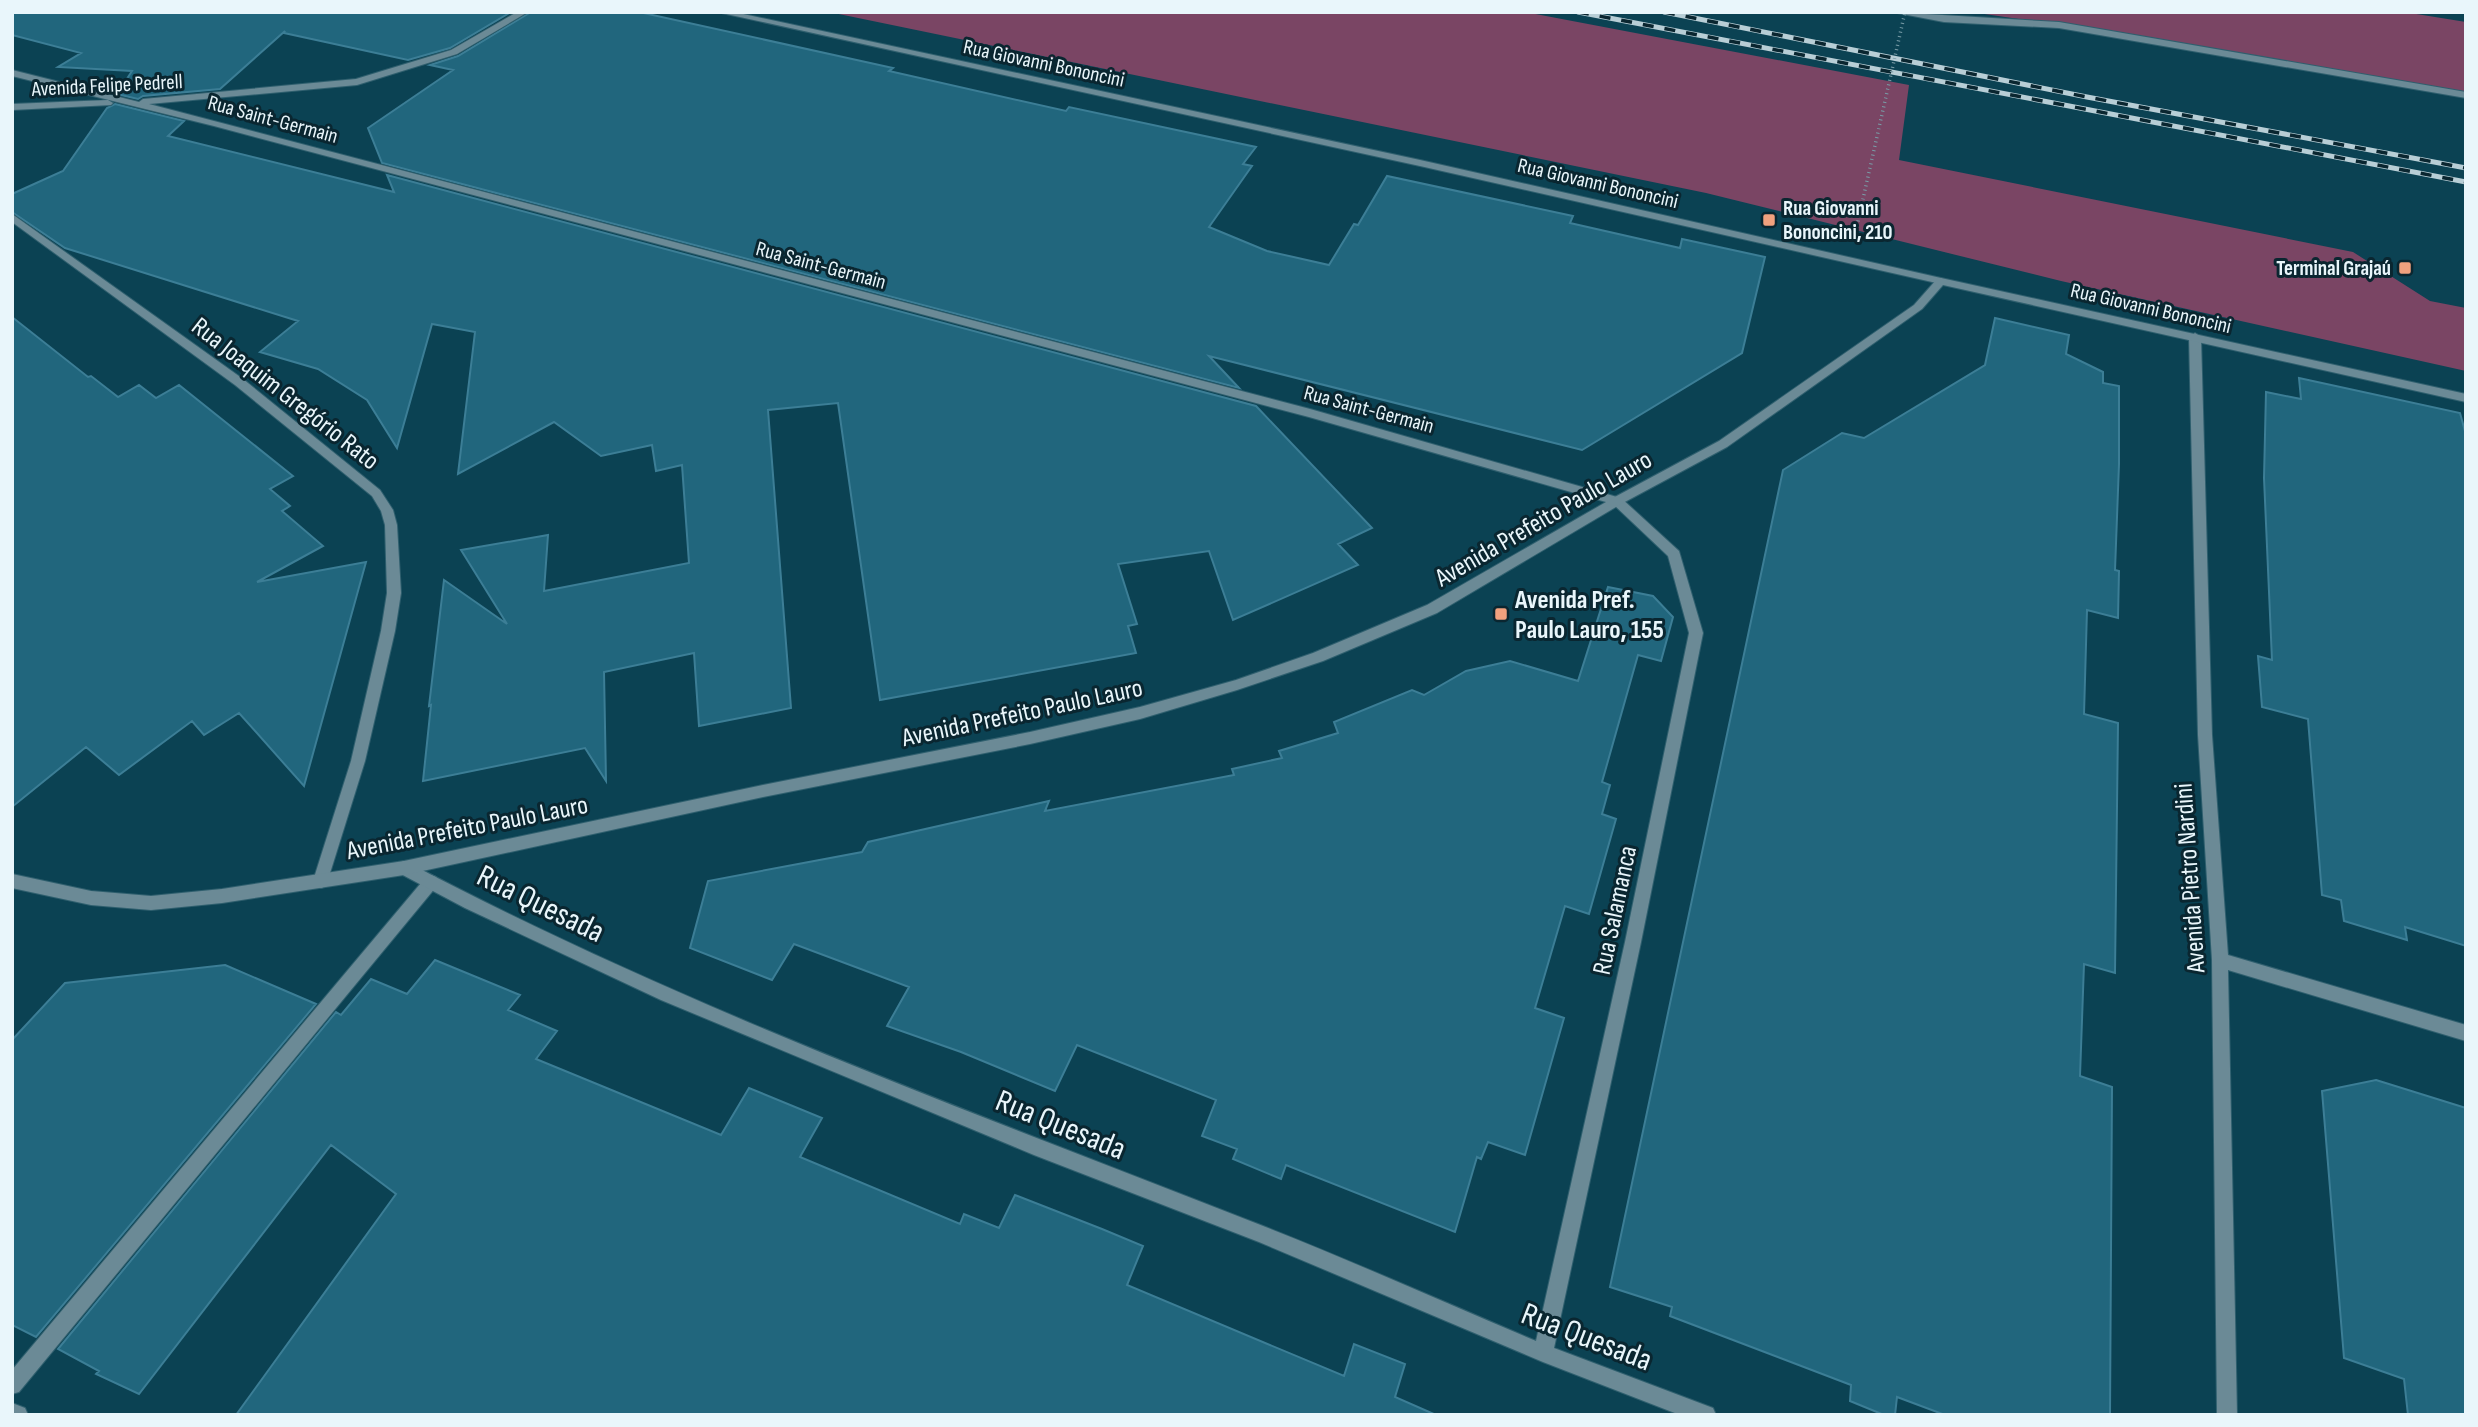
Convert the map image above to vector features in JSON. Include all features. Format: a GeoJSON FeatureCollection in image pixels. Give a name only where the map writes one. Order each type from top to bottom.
{"type":"FeatureCollection","features":[{"type":"Feature","properties":{"kind":"street","name":"Avenida Felipe Pedrell"},"geometry":{"type":"LineString","coordinates":[[12,107],[129,103],[357,82],[454,52],[524,12]]}},
{"type":"Feature","properties":{"kind":"street","name":"Rua Giovanni Bononcini"},"geometry":{"type":"LineString","coordinates":[[721,12],[1434,166],[2466,398]]}},
{"type":"Feature","properties":{"kind":"street"},"geometry":{"type":"LineString","coordinates":[[1896,12],[1944,19],[2059,25],[2466,95]]}},
{"type":"Feature","properties":{"kind":"street","name":"Rua Saint-Germain"},"geometry":{"type":"LineString","coordinates":[[12,73],[1310,413],[1618,500]]}},
{"type":"Feature","properties":{"kind":"street","name":"Rua Joaquim Gregório Rato"},"geometry":{"type":"LineString","coordinates":[[12,217],[239,382],[376,493],[387,510],[391,525],[394,593],[388,631],[358,761],[321,881]]}},
{"type":"Feature","properties":{"kind":"street","name":"Avenida Prefeito Paulo Lauro"},"geometry":{"type":"LineString","coordinates":[[12,880],[91,898],[151,903],[222,896],[404,868],[763,791],[1030,738],[1140,713],[1224,688],[1318,657],[1432,608],[1618,500],[1723,444],[1918,307],[1941,281]]}},
{"type":"Feature","properties":{"kind":"street","name":"Avenida Pietro Nardini"},"geometry":{"type":"LineString","coordinates":[[2195,337],[2205,735],[2220,960],[2227,1415]]}},
{"type":"Feature","properties":{"kind":"street","name":"Rua Salamanca"},"geometry":{"type":"LineString","coordinates":[[1543,1353],[1633,942],[1696,633],[1674,554],[1618,500]]}},
{"type":"Feature","properties":{"kind":"street","name":"Rua Quesada"},"geometry":{"type":"LineString","coordinates":[[404,868],[667,996],[1034,1146],[1274,1239],[1543,1353],[1706,1415]]}},
{"type":"Feature","properties":{"kind":"street"},"geometry":{"type":"LineString","coordinates":[[12,1385],[431,882]]}},
{"type":"Feature","properties":{"kind":"street"},"geometry":{"type":"LineString","coordinates":[[2220,960],[2466,1033]]}},
{"type":"Feature","properties":{"kind":"street"},"geometry":{"type":"LineString","coordinates":[[12,1412],[18,1415]]}},
{"type":"Feature","properties":{"kind":"path"},"geometry":{"type":"LineString","coordinates":[[1854,239],[1905,12]]}},
{"type":"Feature","properties":{"kind":"shaded area"},"geometry":{"type":"Polygon","coordinates":[[[829,12],[1525,12],[1909,85],[1899,160],[2353,252],[2430,301],[2466,308],[2466,371],[2061,281],[1706,193],[829,12]]]}},
{"type":"Feature","properties":{"kind":"shaded area"},"geometry":{"type":"Polygon","coordinates":[[[1971,12],[2404,12],[2466,22],[2466,95],[2175,42],[1971,12]]]}},
{"type":"Feature","properties":{"kind":"building"},"geometry":{"type":"Polygon","coordinates":[[[12,12],[511,12],[450,48],[408,60],[284,33],[285,31],[220,89],[143,96],[138,99],[117,94],[132,71],[58,67],[81,53],[12,35],[12,12]]]}},
{"type":"Feature","properties":{"kind":"building"},"geometry":{"type":"Polygon","coordinates":[[[531,12],[639,12],[893,68],[889,71],[1066,111],[1069,107],[1256,147],[1243,164],[1252,166],[1209,227],[1267,251],[1329,265],[1354,224],[1358,225],[1387,176],[1573,216],[1570,223],[1680,248],[1682,239],[1765,257],[1742,353],[1582,450],[1209,356],[1239,388],[382,163],[368,128],[453,70],[430,65],[458,56],[531,12]]]}},
{"type":"Feature","properties":{"kind":"building"},"geometry":{"type":"Polygon","coordinates":[[[115,104],[184,121],[168,136],[394,192],[387,175],[1256,406],[1372,528],[1338,544],[1358,565],[1233,620],[1209,551],[1118,564],[1137,624],[1128,626],[1136,653],[880,700],[838,403],[768,410],[791,708],[699,726],[694,653],[604,672],[606,781],[585,748],[423,781],[444,580],[507,624],[461,550],[548,535],[544,591],[689,563],[682,465],[656,471],[652,445],[601,456],[554,422],[458,474],[475,332],[432,324],[397,448],[367,400],[318,369],[260,352],[298,321],[65,248],[12,212],[12,194],[63,171],[107,108],[115,104]]]}},
{"type":"Feature","properties":{"kind":"building"},"geometry":{"type":"Polygon","coordinates":[[[12,317],[88,377],[91,376],[118,397],[139,385],[156,398],[179,385],[293,476],[270,489],[290,506],[282,511],[323,546],[257,582],[366,562],[304,786],[239,713],[204,735],[192,721],[119,775],[86,747],[12,807],[12,317]]]}},
{"type":"Feature","properties":{"kind":"building"},"geometry":{"type":"Polygon","coordinates":[[[1995,318],[2069,335],[2066,354],[2103,372],[2103,383],[2119,386],[2115,570],[2119,571],[2118,618],[2087,610],[2084,714],[2118,723],[2115,973],[2084,964],[2080,1076],[2112,1087],[2110,1415],[1945,1415],[1897,1397],[1895,1415],[1884,1415],[1850,1401],[1851,1385],[1670,1316],[1672,1307],[1610,1287],[1783,470],[1842,433],[1864,438],[1985,365],[1995,318]]]}},
{"type":"Feature","properties":{"kind":"building"},"geometry":{"type":"Polygon","coordinates":[[[2299,378],[2460,413],[2466,435],[2466,946],[2405,927],[2407,940],[2344,921],[2341,900],[2322,895],[2308,719],[2262,707],[2258,656],[2272,660],[2264,478],[2266,392],[2301,399],[2299,378]]]}},
{"type":"Feature","properties":{"kind":"building"},"geometry":{"type":"Polygon","coordinates":[[[1608,587],[1653,596],[1673,617],[1661,661],[1638,655],[1602,782],[1610,785],[1602,814],[1616,819],[1589,914],[1565,906],[1535,1008],[1564,1018],[1525,1155],[1488,1142],[1481,1159],[1477,1157],[1455,1232],[1286,1165],[1281,1179],[1233,1159],[1237,1149],[1202,1136],[1216,1100],[1077,1045],[1055,1091],[961,1052],[887,1026],[909,987],[794,944],[772,980],[690,948],[708,881],[862,852],[868,842],[1049,801],[1045,811],[1234,775],[1232,769],[1282,758],[1279,751],[1338,733],[1334,722],[1412,690],[1424,695],[1466,671],[1510,661],[1578,681],[1608,587]]]}},
{"type":"Feature","properties":{"kind":"building"},"geometry":{"type":"Polygon","coordinates":[[[435,960],[520,995],[508,1010],[557,1031],[536,1059],[721,1135],[749,1088],[822,1118],[800,1157],[960,1224],[964,1214],[999,1228],[1015,1195],[1102,1229],[1143,1246],[1127,1285],[1344,1376],[1354,1344],[1405,1364],[1395,1397],[1436,1415],[236,1415],[396,1194],[331,1145],[139,1394],[96,1374],[99,1371],[58,1349],[336,1012],[341,1015],[371,979],[407,994],[435,960]]]}},
{"type":"Feature","properties":{"kind":"building"},"geometry":{"type":"Polygon","coordinates":[[[225,965],[316,1004],[36,1337],[12,1325],[12,1040],[65,983],[225,965]]]}},
{"type":"Feature","properties":{"kind":"building"},"geometry":{"type":"Polygon","coordinates":[[[2376,1080],[2466,1108],[2466,1415],[2408,1415],[2404,1379],[2344,1358],[2322,1091],[2376,1080]]]}},
{"type":"Feature","properties":{"kind":"railway"},"geometry":{"type":"LineString","coordinates":[[1578,12],[2466,182]]}},
{"type":"Feature","properties":{"kind":"railway"},"geometry":{"type":"LineString","coordinates":[[1664,12],[2087,97],[2466,168]]}},
{"type":"Feature","properties":{"kind":"place","name":"Rua Giovanni Bononcini, 210"},"geometry":{"type":"Point","coordinates":[1769,220]}},
{"type":"Feature","properties":{"kind":"place","name":"Terminal Grajaú"},"geometry":{"type":"Point","coordinates":[2405,268]}},
{"type":"Feature","properties":{"kind":"place","name":"Avenida Pref. Paulo Lauro, 155"},"geometry":{"type":"Point","coordinates":[1501,614]}}]}
